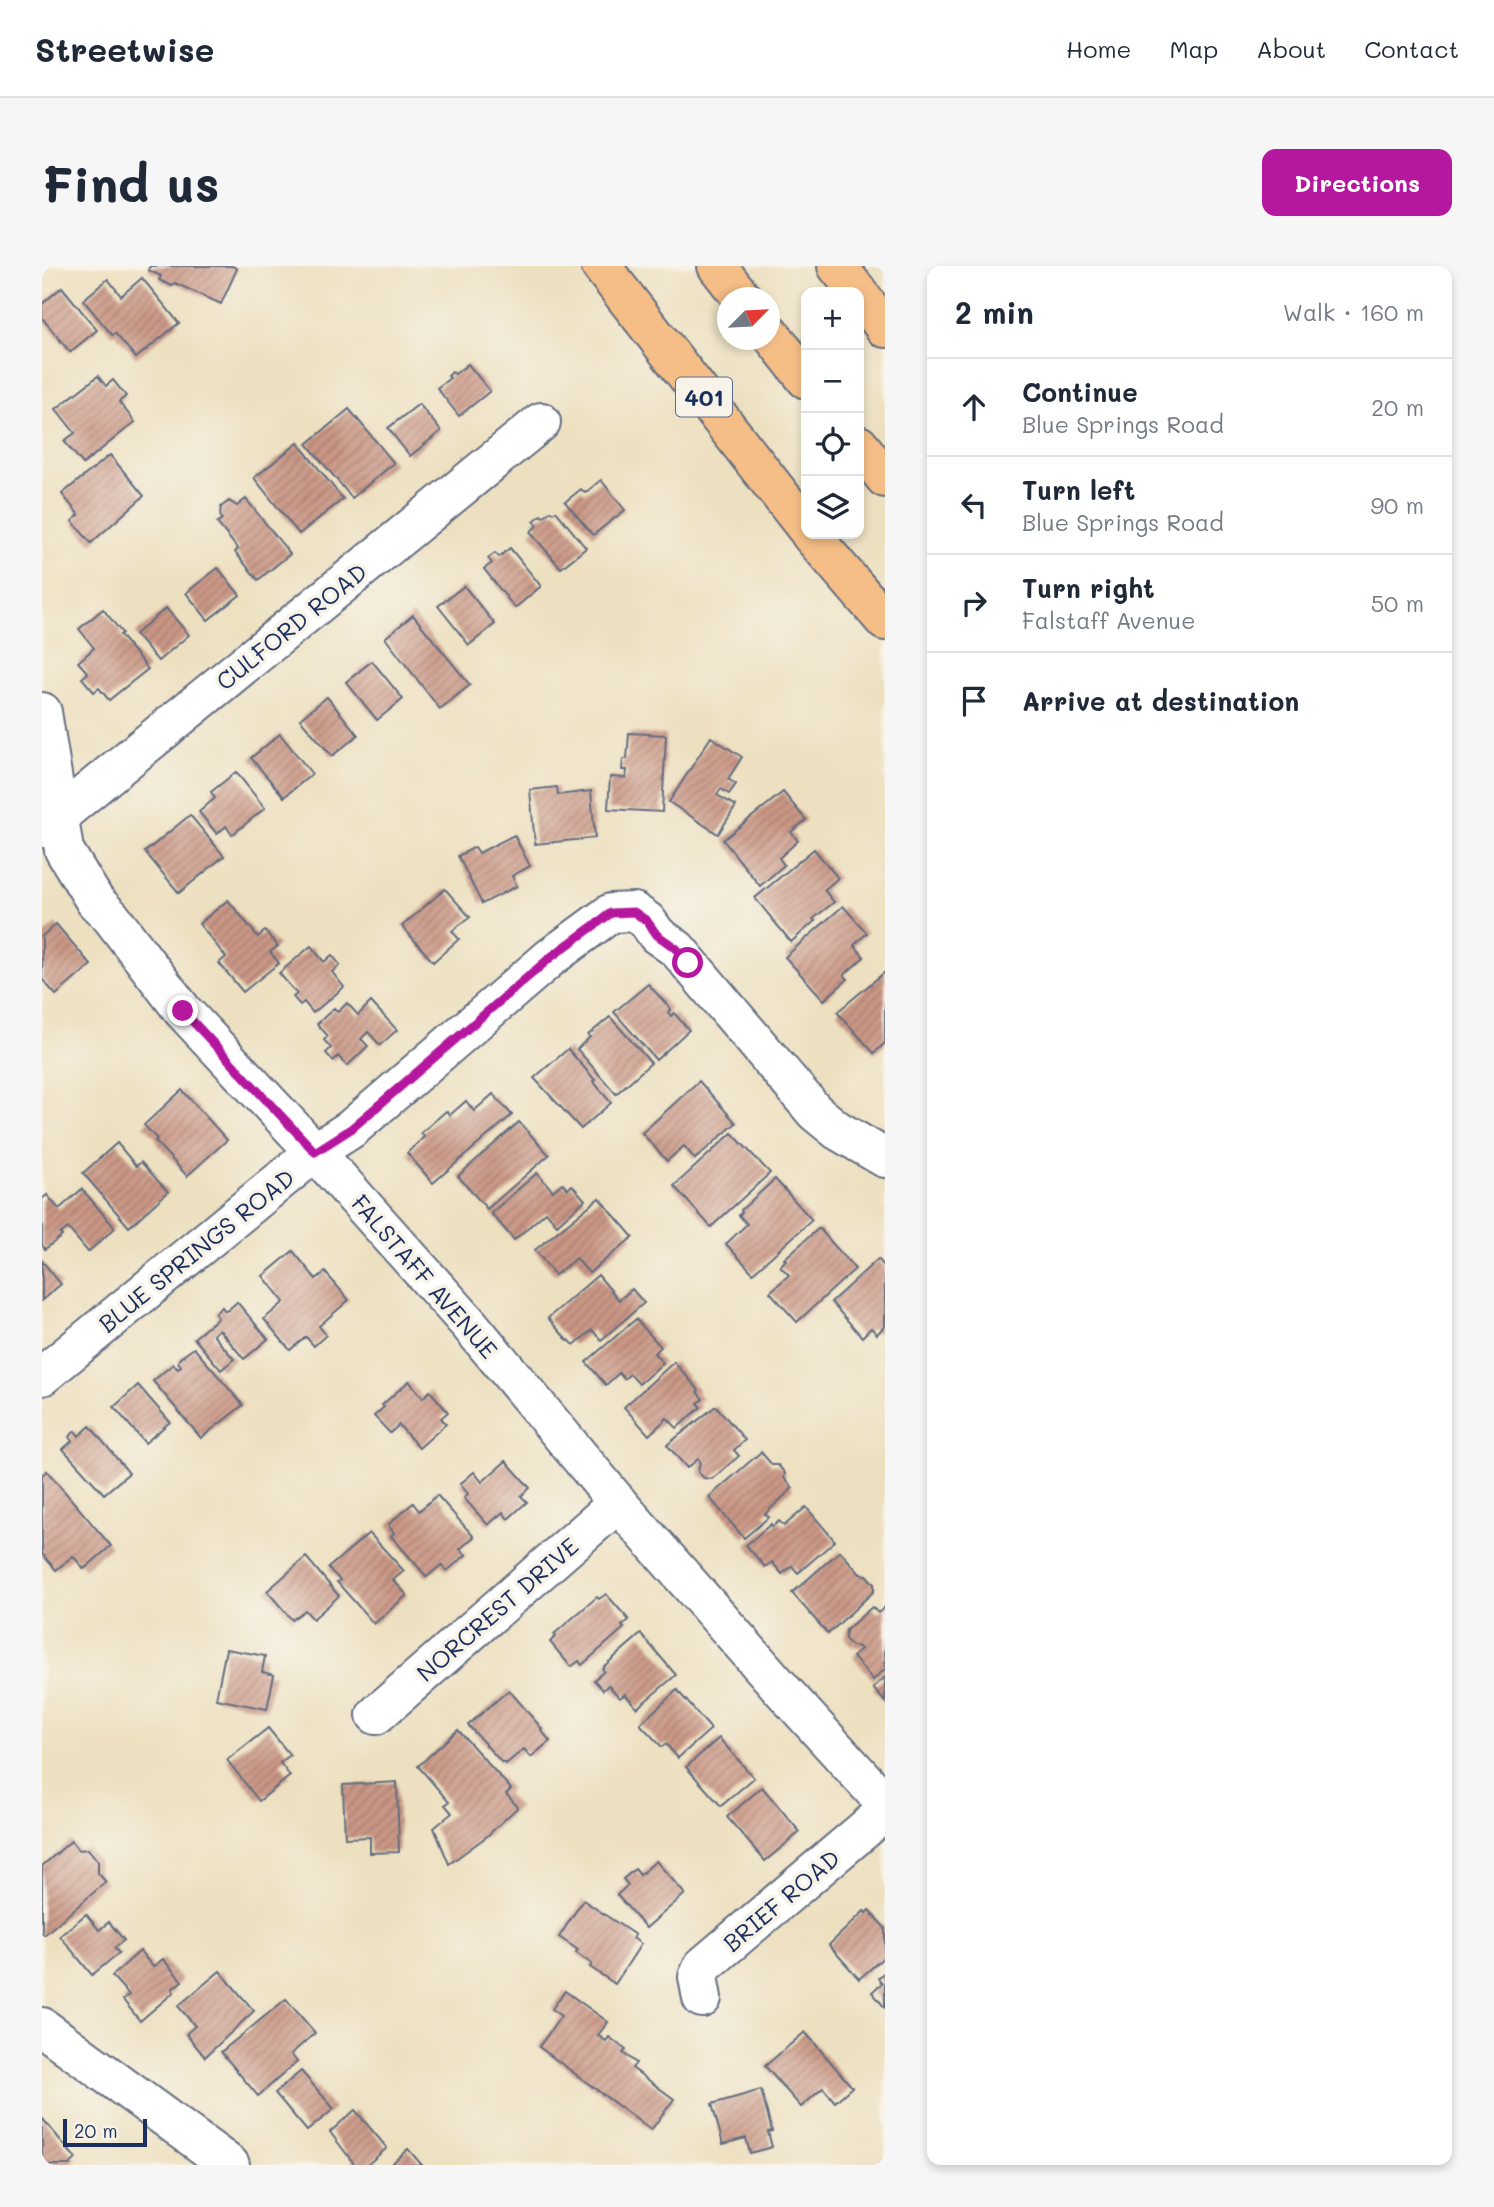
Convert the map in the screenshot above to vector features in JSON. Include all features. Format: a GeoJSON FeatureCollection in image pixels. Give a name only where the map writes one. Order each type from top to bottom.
{"type":"FeatureCollection","features":[{"type":"Feature","properties":{"kind":"highway","name":"401"},"geometry":{"type":"LineString","coordinates":[[601,266],[801,522]]}},
{"type":"Feature","properties":{"kind":"highway"},"geometry":{"type":"LineString","coordinates":[[717,266],[733,287]]}},
{"type":"Feature","properties":{"kind":"highway"},"geometry":{"type":"LineString","coordinates":[[837,266],[853,287]]}},
{"type":"Feature","properties":{"kind":"highway"},"geometry":{"type":"LineString","coordinates":[[864,301],[885,328]]}},
{"type":"Feature","properties":{"kind":"highway"},"geometry":{"type":"LineString","coordinates":[[780,346],[801,373]]}},
{"type":"Feature","properties":{"kind":"highway"},"geometry":{"type":"LineString","coordinates":[[864,451],[885,478]]}},
{"type":"Feature","properties":{"kind":"highway"},"geometry":{"type":"LineString","coordinates":[[814,539],[885,621]]}},
{"type":"Feature","properties":{"kind":"street","name":"CULFORD ROAD"},"geometry":{"type":"LineString","coordinates":[[50,823],[541,422]]}},
{"type":"Feature","properties":{"kind":"street","name":"FALSTAFF AVENUE"},"geometry":{"type":"LineString","coordinates":[[42,712],[50,823],[95,901],[111,917],[183,1011],[315,1152],[469,1324],[618,1503],[885,1803]]}},
{"type":"Feature","properties":{"kind":"street","name":"BLUE SPRINGS ROAD"},"geometry":{"type":"LineString","coordinates":[[42,1376],[315,1152],[351,1129],[551,957],[611,913],[634,912],[647,921],[657,935],[677,949],[815,1112],[837,1130],[885,1158]]}},
{"type":"Feature","properties":{"kind":"street","name":"NORCREST DRIVE"},"geometry":{"type":"LineString","coordinates":[[376,1715],[618,1503]]}},
{"type":"Feature","properties":{"kind":"street","name":"BRIEF ROAD"},"geometry":{"type":"LineString","coordinates":[[702,1998],[698,1977],[703,1966],[885,1812]]}},
{"type":"Feature","properties":{"kind":"street"},"geometry":{"type":"LineString","coordinates":[[42,2027],[230,2165]]}},
{"type":"Feature","properties":{"kind":"building"},"geometry":{"type":"Polygon","coordinates":[[[150,266],[232,266],[237,269],[221,304],[175,283],[172,286],[159,280],[161,276],[148,270],[150,266]]]}},
{"type":"Feature","properties":{"kind":"building"},"geometry":{"type":"Polygon","coordinates":[[[142,278],[179,323],[136,358],[115,333],[112,335],[83,300],[108,279],[121,296],[142,278]]]}},
{"type":"Feature","properties":{"kind":"building"},"geometry":{"type":"Polygon","coordinates":[[[62,287],[97,330],[70,352],[42,318],[42,304],[62,287]]]}},
{"type":"Feature","properties":{"kind":"building"},"geometry":{"type":"Polygon","coordinates":[[[468,364],[490,391],[459,416],[437,388],[450,378],[448,376],[452,372],[455,374],[468,364]]]}},
{"type":"Feature","properties":{"kind":"building"},"geometry":{"type":"Polygon","coordinates":[[[98,376],[106,386],[113,380],[126,396],[119,402],[135,422],[83,464],[64,441],[75,433],[56,409],[98,376]]]}},
{"type":"Feature","properties":{"kind":"building"},"geometry":{"type":"Polygon","coordinates":[[[419,404],[441,431],[410,456],[388,428],[419,404]]]}},
{"type":"Feature","properties":{"kind":"building"},"geometry":{"type":"Polygon","coordinates":[[[349,409],[394,463],[352,498],[307,444],[349,409]]]}},
{"type":"Feature","properties":{"kind":"building"},"geometry":{"type":"Polygon","coordinates":[[[298,443],[343,499],[299,534],[254,478],[298,443]]]}},
{"type":"Feature","properties":{"kind":"building"},"geometry":{"type":"Polygon","coordinates":[[[110,455],[144,496],[91,543],[72,521],[79,515],[62,494],[110,455]]]}},
{"type":"Feature","properties":{"kind":"building"},"geometry":{"type":"Polygon","coordinates":[[[601,480],[625,510],[593,535],[565,502],[581,489],[585,493],[601,480]]]}},
{"type":"Feature","properties":{"kind":"building"},"geometry":{"type":"Polygon","coordinates":[[[246,499],[290,554],[258,580],[235,552],[238,549],[217,523],[222,519],[221,507],[229,501],[237,506],[246,499]]]}},
{"type":"Feature","properties":{"kind":"building"},"geometry":{"type":"Polygon","coordinates":[[[556,511],[586,548],[561,568],[530,532],[538,525],[534,521],[556,511]]]}},
{"type":"Feature","properties":{"kind":"building"},"geometry":{"type":"Polygon","coordinates":[[[510,548],[541,586],[515,608],[484,569],[492,563],[488,558],[495,553],[499,557],[510,548]]]}},
{"type":"Feature","properties":{"kind":"building"},"geometry":{"type":"Polygon","coordinates":[[[218,568],[240,595],[208,620],[186,593],[218,568]]]}},
{"type":"Feature","properties":{"kind":"building"},"geometry":{"type":"Polygon","coordinates":[[[464,586],[495,624],[469,645],[438,606],[464,586]]]}},
{"type":"Feature","properties":{"kind":"building"},"geometry":{"type":"Polygon","coordinates":[[[166,608],[189,635],[158,661],[135,634],[166,608]]]}},
{"type":"Feature","properties":{"kind":"building"},"geometry":{"type":"Polygon","coordinates":[[[103,609],[148,669],[109,700],[99,688],[94,692],[82,678],[88,673],[78,662],[94,648],[79,629],[103,609]]]}},
{"type":"Feature","properties":{"kind":"building"},"geometry":{"type":"Polygon","coordinates":[[[413,615],[470,685],[440,709],[385,638],[413,615]]]}},
{"type":"Feature","properties":{"kind":"building"},"geometry":{"type":"Polygon","coordinates":[[[372,661],[403,699],[377,720],[346,682],[372,661]]]}},
{"type":"Feature","properties":{"kind":"building"},"geometry":{"type":"Polygon","coordinates":[[[327,697],[358,735],[332,756],[300,719],[327,697]]]}},
{"type":"Feature","properties":{"kind":"building"},"geometry":{"type":"Polygon","coordinates":[[[629,733],[666,735],[662,812],[608,809],[610,777],[626,778],[627,770],[622,770],[623,759],[627,759],[629,733]]]}},
{"type":"Feature","properties":{"kind":"building"},"geometry":{"type":"Polygon","coordinates":[[[280,734],[312,774],[284,797],[251,758],[280,734]]]}},
{"type":"Feature","properties":{"kind":"building"},"geometry":{"type":"Polygon","coordinates":[[[711,737],[742,757],[728,779],[736,784],[729,794],[721,789],[717,795],[736,806],[718,834],[669,802],[711,737]]]}},
{"type":"Feature","properties":{"kind":"building"},"geometry":{"type":"Polygon","coordinates":[[[236,772],[265,808],[232,835],[226,826],[217,834],[199,812],[215,798],[211,792],[236,772]]]}},
{"type":"Feature","properties":{"kind":"building"},"geometry":{"type":"Polygon","coordinates":[[[557,787],[558,795],[591,791],[595,838],[535,844],[530,790],[557,787]]]}},
{"type":"Feature","properties":{"kind":"building"},"geometry":{"type":"Polygon","coordinates":[[[783,792],[806,820],[791,832],[798,841],[779,858],[784,865],[760,886],[723,840],[783,792]]]}},
{"type":"Feature","properties":{"kind":"building"},"geometry":{"type":"Polygon","coordinates":[[[190,815],[224,856],[179,893],[145,852],[190,815]]]}},
{"type":"Feature","properties":{"kind":"building"},"geometry":{"type":"Polygon","coordinates":[[[514,835],[530,866],[512,876],[517,886],[482,904],[458,856],[475,847],[479,853],[514,835]]]}},
{"type":"Feature","properties":{"kind":"building"},"geometry":{"type":"Polygon","coordinates":[[[814,849],[838,878],[824,890],[834,902],[791,942],[755,898],[814,849]]]}},
{"type":"Feature","properties":{"kind":"building"},"geometry":{"type":"Polygon","coordinates":[[[445,889],[470,917],[452,931],[459,939],[433,962],[402,926],[445,889]]]}},
{"type":"Feature","properties":{"kind":"building"},"geometry":{"type":"Polygon","coordinates":[[[228,900],[258,937],[265,931],[278,946],[270,952],[279,963],[243,992],[219,963],[226,957],[199,924],[228,900]]]}},
{"type":"Feature","properties":{"kind":"building"},"geometry":{"type":"Polygon","coordinates":[[[843,906],[867,933],[854,945],[864,957],[844,975],[848,979],[824,1000],[785,957],[843,906]]]}},
{"type":"Feature","properties":{"kind":"building"},"geometry":{"type":"Polygon","coordinates":[[[56,924],[91,965],[56,995],[42,979],[42,936],[56,924]]]}},
{"type":"Feature","properties":{"kind":"building"},"geometry":{"type":"Polygon","coordinates":[[[311,946],[324,962],[332,955],[340,965],[332,972],[344,987],[313,1013],[304,1002],[300,1005],[293,997],[297,994],[279,973],[311,946]]]}},
{"type":"Feature","properties":{"kind":"building"},"geometry":{"type":"Polygon","coordinates":[[[885,972],[885,1043],[874,1053],[837,1012],[885,972]]]}},
{"type":"Feature","properties":{"kind":"building"},"geometry":{"type":"Polygon","coordinates":[[[648,984],[671,1009],[668,1012],[671,1016],[674,1013],[689,1030],[656,1060],[614,1012],[648,984]]]}},
{"type":"Feature","properties":{"kind":"building"},"geometry":{"type":"Polygon","coordinates":[[[371,1002],[397,1030],[380,1045],[368,1032],[361,1039],[368,1046],[347,1066],[338,1056],[333,1061],[326,1053],[331,1048],[324,1040],[328,1036],[317,1024],[334,1008],[338,1012],[347,1003],[358,1015],[371,1002]]]}},
{"type":"Feature","properties":{"kind":"building"},"geometry":{"type":"Polygon","coordinates":[[[610,1017],[651,1063],[616,1094],[577,1049],[590,1037],[588,1035],[610,1017]]]}},
{"type":"Feature","properties":{"kind":"building"},"geometry":{"type":"Polygon","coordinates":[[[568,1049],[611,1103],[581,1129],[534,1078],[568,1049]]]}},
{"type":"Feature","properties":{"kind":"building"},"geometry":{"type":"Polygon","coordinates":[[[699,1081],[736,1123],[695,1159],[684,1146],[667,1161],[642,1133],[699,1081]]]}},
{"type":"Feature","properties":{"kind":"building"},"geometry":{"type":"Polygon","coordinates":[[[182,1090],[227,1140],[187,1176],[144,1125],[182,1090]]]}},
{"type":"Feature","properties":{"kind":"building"},"geometry":{"type":"Polygon","coordinates":[[[493,1094],[512,1115],[433,1183],[407,1153],[424,1137],[421,1133],[446,1111],[450,1115],[466,1101],[474,1111],[493,1094]]]}},
{"type":"Feature","properties":{"kind":"building"},"geometry":{"type":"Polygon","coordinates":[[[519,1122],[549,1155],[487,1209],[458,1176],[519,1122]]]}},
{"type":"Feature","properties":{"kind":"building"},"geometry":{"type":"Polygon","coordinates":[[[732,1133],[770,1173],[711,1227],[674,1186],[732,1133]]]}},
{"type":"Feature","properties":{"kind":"building"},"geometry":{"type":"Polygon","coordinates":[[[117,1143],[136,1166],[141,1162],[168,1192],[129,1227],[83,1173],[117,1143]]]}},
{"type":"Feature","properties":{"kind":"building"},"geometry":{"type":"Polygon","coordinates":[[[537,1173],[553,1191],[562,1183],[568,1189],[572,1185],[585,1200],[557,1225],[546,1212],[514,1240],[491,1213],[537,1173]]]}},
{"type":"Feature","properties":{"kind":"building"},"geometry":{"type":"Polygon","coordinates":[[[775,1179],[812,1220],[753,1273],[726,1244],[747,1224],[739,1215],[741,1210],[775,1179]]]}},
{"type":"Feature","properties":{"kind":"building"},"geometry":{"type":"Polygon","coordinates":[[[82,1189],[115,1228],[88,1252],[68,1228],[45,1249],[42,1245],[42,1199],[47,1195],[59,1209],[82,1189]]]}},
{"type":"Feature","properties":{"kind":"building"},"geometry":{"type":"Polygon","coordinates":[[[599,1198],[633,1237],[589,1273],[576,1258],[555,1275],[535,1250],[599,1198]]]}},
{"type":"Feature","properties":{"kind":"building"},"geometry":{"type":"Polygon","coordinates":[[[819,1228],[855,1269],[797,1322],[770,1292],[789,1275],[780,1266],[786,1260],[784,1259],[819,1228]]]}},
{"type":"Feature","properties":{"kind":"building"},"geometry":{"type":"Polygon","coordinates":[[[293,1251],[316,1279],[325,1272],[349,1300],[319,1326],[326,1335],[314,1346],[306,1337],[290,1350],[264,1319],[284,1302],[263,1276],[293,1251]]]}},
{"type":"Feature","properties":{"kind":"building"},"geometry":{"type":"Polygon","coordinates":[[[878,1259],[885,1267],[885,1326],[877,1334],[871,1328],[862,1337],[831,1302],[878,1259]]]}},
{"type":"Feature","properties":{"kind":"building"},"geometry":{"type":"Polygon","coordinates":[[[42,1261],[61,1284],[42,1300],[42,1261]]]}},
{"type":"Feature","properties":{"kind":"building"},"geometry":{"type":"Polygon","coordinates":[[[598,1275],[619,1300],[632,1289],[644,1303],[601,1340],[592,1330],[574,1345],[548,1318],[598,1275]]]}},
{"type":"Feature","properties":{"kind":"building"},"geometry":{"type":"Polygon","coordinates":[[[237,1302],[268,1339],[244,1359],[219,1329],[213,1335],[234,1359],[221,1370],[194,1338],[218,1318],[215,1313],[222,1307],[225,1311],[228,1310],[237,1302]]]}},
{"type":"Feature","properties":{"kind":"building"},"geometry":{"type":"Polygon","coordinates":[[[636,1319],[661,1347],[654,1353],[663,1363],[639,1384],[630,1374],[624,1379],[619,1373],[606,1385],[586,1362],[636,1319]]]}},
{"type":"Feature","properties":{"kind":"building"},"geometry":{"type":"Polygon","coordinates":[[[194,1348],[243,1405],[201,1438],[153,1381],[173,1364],[178,1369],[181,1366],[178,1362],[180,1358],[194,1348]]]}},
{"type":"Feature","properties":{"kind":"building"},"geometry":{"type":"Polygon","coordinates":[[[674,1362],[699,1390],[697,1392],[703,1399],[698,1403],[701,1407],[677,1428],[667,1418],[649,1435],[624,1407],[674,1362]]]}},
{"type":"Feature","properties":{"kind":"building"},"geometry":{"type":"Polygon","coordinates":[[[409,1381],[423,1398],[430,1391],[448,1412],[441,1418],[446,1424],[419,1448],[399,1425],[390,1433],[374,1416],[384,1407],[382,1405],[409,1381]]]}},
{"type":"Feature","properties":{"kind":"building"},"geometry":{"type":"Polygon","coordinates":[[[138,1385],[170,1422],[145,1443],[114,1407],[138,1385]]]}},
{"type":"Feature","properties":{"kind":"building"},"geometry":{"type":"Polygon","coordinates":[[[716,1406],[745,1440],[734,1450],[739,1456],[712,1479],[704,1478],[698,1472],[698,1459],[687,1468],[667,1445],[716,1406]]]}},
{"type":"Feature","properties":{"kind":"building"},"geometry":{"type":"Polygon","coordinates":[[[90,1426],[129,1473],[104,1494],[63,1449],[72,1441],[69,1437],[75,1431],[79,1436],[90,1426]]]}},
{"type":"Feature","properties":{"kind":"building"},"geometry":{"type":"Polygon","coordinates":[[[761,1452],[772,1465],[778,1465],[793,1488],[765,1514],[769,1517],[744,1538],[709,1497],[761,1452]]]}},
{"type":"Feature","properties":{"kind":"building"},"geometry":{"type":"Polygon","coordinates":[[[506,1461],[530,1488],[521,1496],[527,1502],[508,1519],[503,1512],[488,1525],[464,1498],[468,1494],[460,1484],[474,1472],[482,1482],[506,1461]]]}},
{"type":"Feature","properties":{"kind":"building"},"geometry":{"type":"Polygon","coordinates":[[[47,1471],[111,1546],[84,1569],[73,1556],[56,1570],[42,1554],[42,1475],[47,1471]]]}},
{"type":"Feature","properties":{"kind":"building"},"geometry":{"type":"Polygon","coordinates":[[[437,1495],[474,1537],[460,1549],[466,1555],[447,1571],[441,1565],[427,1577],[391,1536],[394,1533],[388,1525],[413,1503],[419,1511],[437,1495]]]}},
{"type":"Feature","properties":{"kind":"building"},"geometry":{"type":"Polygon","coordinates":[[[806,1507],[835,1541],[798,1573],[792,1566],[782,1574],[772,1562],[765,1567],[746,1545],[771,1524],[772,1527],[779,1521],[784,1526],[806,1507]]]}},
{"type":"Feature","properties":{"kind":"building"},"geometry":{"type":"Polygon","coordinates":[[[369,1533],[404,1571],[393,1580],[407,1595],[374,1624],[328,1568],[369,1533]]]}},
{"type":"Feature","properties":{"kind":"building"},"geometry":{"type":"Polygon","coordinates":[[[840,1551],[860,1574],[866,1575],[874,1584],[874,1591],[828,1634],[792,1593],[840,1551]]]}},
{"type":"Feature","properties":{"kind":"building"},"geometry":{"type":"Polygon","coordinates":[[[306,1557],[339,1596],[313,1619],[305,1610],[292,1620],[267,1591],[306,1557]]]}},
{"type":"Feature","properties":{"kind":"building"},"geometry":{"type":"Polygon","coordinates":[[[606,1594],[629,1620],[622,1626],[624,1628],[582,1665],[579,1661],[571,1667],[550,1642],[556,1636],[554,1634],[597,1597],[599,1599],[606,1594]]]}},
{"type":"Feature","properties":{"kind":"building"},"geometry":{"type":"Polygon","coordinates":[[[872,1607],[878,1613],[885,1607],[885,1669],[873,1680],[853,1657],[861,1649],[851,1646],[845,1639],[846,1630],[872,1607]]]}},
{"type":"Feature","properties":{"kind":"building"},"geometry":{"type":"Polygon","coordinates":[[[641,1634],[676,1675],[637,1708],[625,1694],[620,1698],[608,1685],[603,1690],[594,1680],[604,1671],[602,1668],[641,1634]]]}},
{"type":"Feature","properties":{"kind":"building"},"geometry":{"type":"Polygon","coordinates":[[[226,1649],[265,1656],[262,1672],[274,1675],[267,1709],[216,1699],[226,1649]]]}},
{"type":"Feature","properties":{"kind":"building"},"geometry":{"type":"Polygon","coordinates":[[[885,1677],[885,1702],[873,1688],[885,1677]]]}},
{"type":"Feature","properties":{"kind":"building"},"geometry":{"type":"Polygon","coordinates":[[[509,1690],[550,1741],[531,1757],[524,1749],[506,1764],[502,1763],[468,1725],[509,1690]]]}},
{"type":"Feature","properties":{"kind":"building"},"geometry":{"type":"Polygon","coordinates":[[[677,1690],[711,1729],[678,1758],[666,1744],[662,1747],[640,1724],[677,1690]]]}},
{"type":"Feature","properties":{"kind":"building"},"geometry":{"type":"Polygon","coordinates":[[[268,1728],[290,1755],[280,1763],[290,1776],[259,1801],[227,1760],[268,1728]]]}},
{"type":"Feature","properties":{"kind":"building"},"geometry":{"type":"Polygon","coordinates":[[[458,1730],[511,1789],[506,1794],[518,1807],[486,1837],[449,1864],[434,1828],[452,1813],[445,1805],[449,1802],[418,1766],[458,1730]]]}},
{"type":"Feature","properties":{"kind":"building"},"geometry":{"type":"Polygon","coordinates":[[[719,1738],[754,1778],[721,1806],[686,1767],[719,1738]]]}},
{"type":"Feature","properties":{"kind":"building"},"geometry":{"type":"Polygon","coordinates":[[[397,1782],[399,1852],[370,1853],[370,1837],[345,1838],[343,1785],[397,1782]]]}},
{"type":"Feature","properties":{"kind":"building"},"geometry":{"type":"Polygon","coordinates":[[[762,1787],[800,1832],[765,1861],[727,1817],[762,1787]]]}},
{"type":"Feature","properties":{"kind":"building"},"geometry":{"type":"Polygon","coordinates":[[[71,1841],[78,1850],[88,1849],[98,1861],[98,1873],[106,1882],[44,1935],[42,1866],[71,1841]]]}},
{"type":"Feature","properties":{"kind":"building"},"geometry":{"type":"Polygon","coordinates":[[[656,1861],[685,1894],[646,1928],[617,1895],[628,1885],[623,1879],[635,1869],[640,1875],[656,1861]]]}},
{"type":"Feature","properties":{"kind":"building"},"geometry":{"type":"Polygon","coordinates":[[[583,1900],[635,1935],[633,1938],[641,1944],[615,1984],[590,1967],[592,1964],[576,1953],[578,1950],[559,1937],[583,1900]]]}},
{"type":"Feature","properties":{"kind":"building"},"geometry":{"type":"Polygon","coordinates":[[[869,1910],[885,1928],[885,1956],[859,1979],[829,1945],[864,1911],[866,1913],[869,1910]]]}},
{"type":"Feature","properties":{"kind":"building"},"geometry":{"type":"Polygon","coordinates":[[[86,1914],[99,1930],[109,1922],[124,1940],[114,1948],[119,1953],[92,1975],[60,1936],[86,1914]]]}},
{"type":"Feature","properties":{"kind":"building"},"geometry":{"type":"Polygon","coordinates":[[[140,1951],[153,1967],[163,1959],[182,1981],[172,1989],[174,1992],[140,2021],[123,2000],[129,1995],[112,1976],[140,1951]]]}},
{"type":"Feature","properties":{"kind":"building"},"geometry":{"type":"Polygon","coordinates":[[[220,1971],[254,2011],[205,2057],[186,2034],[195,2026],[178,2006],[220,1971]]]}},
{"type":"Feature","properties":{"kind":"building"},"geometry":{"type":"Polygon","coordinates":[[[885,1972],[885,2008],[872,1992],[882,1983],[878,1978],[885,1972]]]}},
{"type":"Feature","properties":{"kind":"building"},"geometry":{"type":"Polygon","coordinates":[[[565,1991],[608,2022],[598,2035],[606,2041],[609,2037],[626,2050],[623,2053],[636,2063],[632,2068],[674,2099],[651,2130],[539,2047],[561,2016],[552,2009],[565,1991]]]}},
{"type":"Feature","properties":{"kind":"building"},"geometry":{"type":"Polygon","coordinates":[[[286,1999],[315,2033],[291,2054],[297,2062],[258,2096],[221,2052],[286,1999]]]}},
{"type":"Feature","properties":{"kind":"building"},"geometry":{"type":"Polygon","coordinates":[[[805,2032],[852,2087],[835,2102],[823,2088],[801,2107],[765,2066],[805,2032]]]}},
{"type":"Feature","properties":{"kind":"building"},"geometry":{"type":"Polygon","coordinates":[[[301,2071],[334,2109],[307,2131],[275,2093],[301,2071]]]}},
{"type":"Feature","properties":{"kind":"building"},"geometry":{"type":"Polygon","coordinates":[[[761,2090],[772,2131],[768,2132],[772,2147],[750,2153],[746,2138],[723,2144],[712,2104],[761,2090]]]}},
{"type":"Feature","properties":{"kind":"building"},"geometry":{"type":"Polygon","coordinates":[[[355,2110],[387,2148],[367,2165],[355,2165],[330,2132],[355,2110]]]}},
{"type":"Feature","properties":{"kind":"building"},"geometry":{"type":"Polygon","coordinates":[[[42,2118],[76,2159],[69,2165],[42,2165],[42,2118]]]}},
{"type":"Feature","properties":{"kind":"building"},"geometry":{"type":"Polygon","coordinates":[[[408,2149],[422,2165],[390,2165],[408,2149]]]}},
{"type":"Feature","properties":{"kind":"route"},"geometry":{"type":"LineString","coordinates":[[183,1011],[315,1152],[351,1129],[551,957],[611,913],[634,912],[647,921],[657,935],[677,949],[688,963]]}}]}
